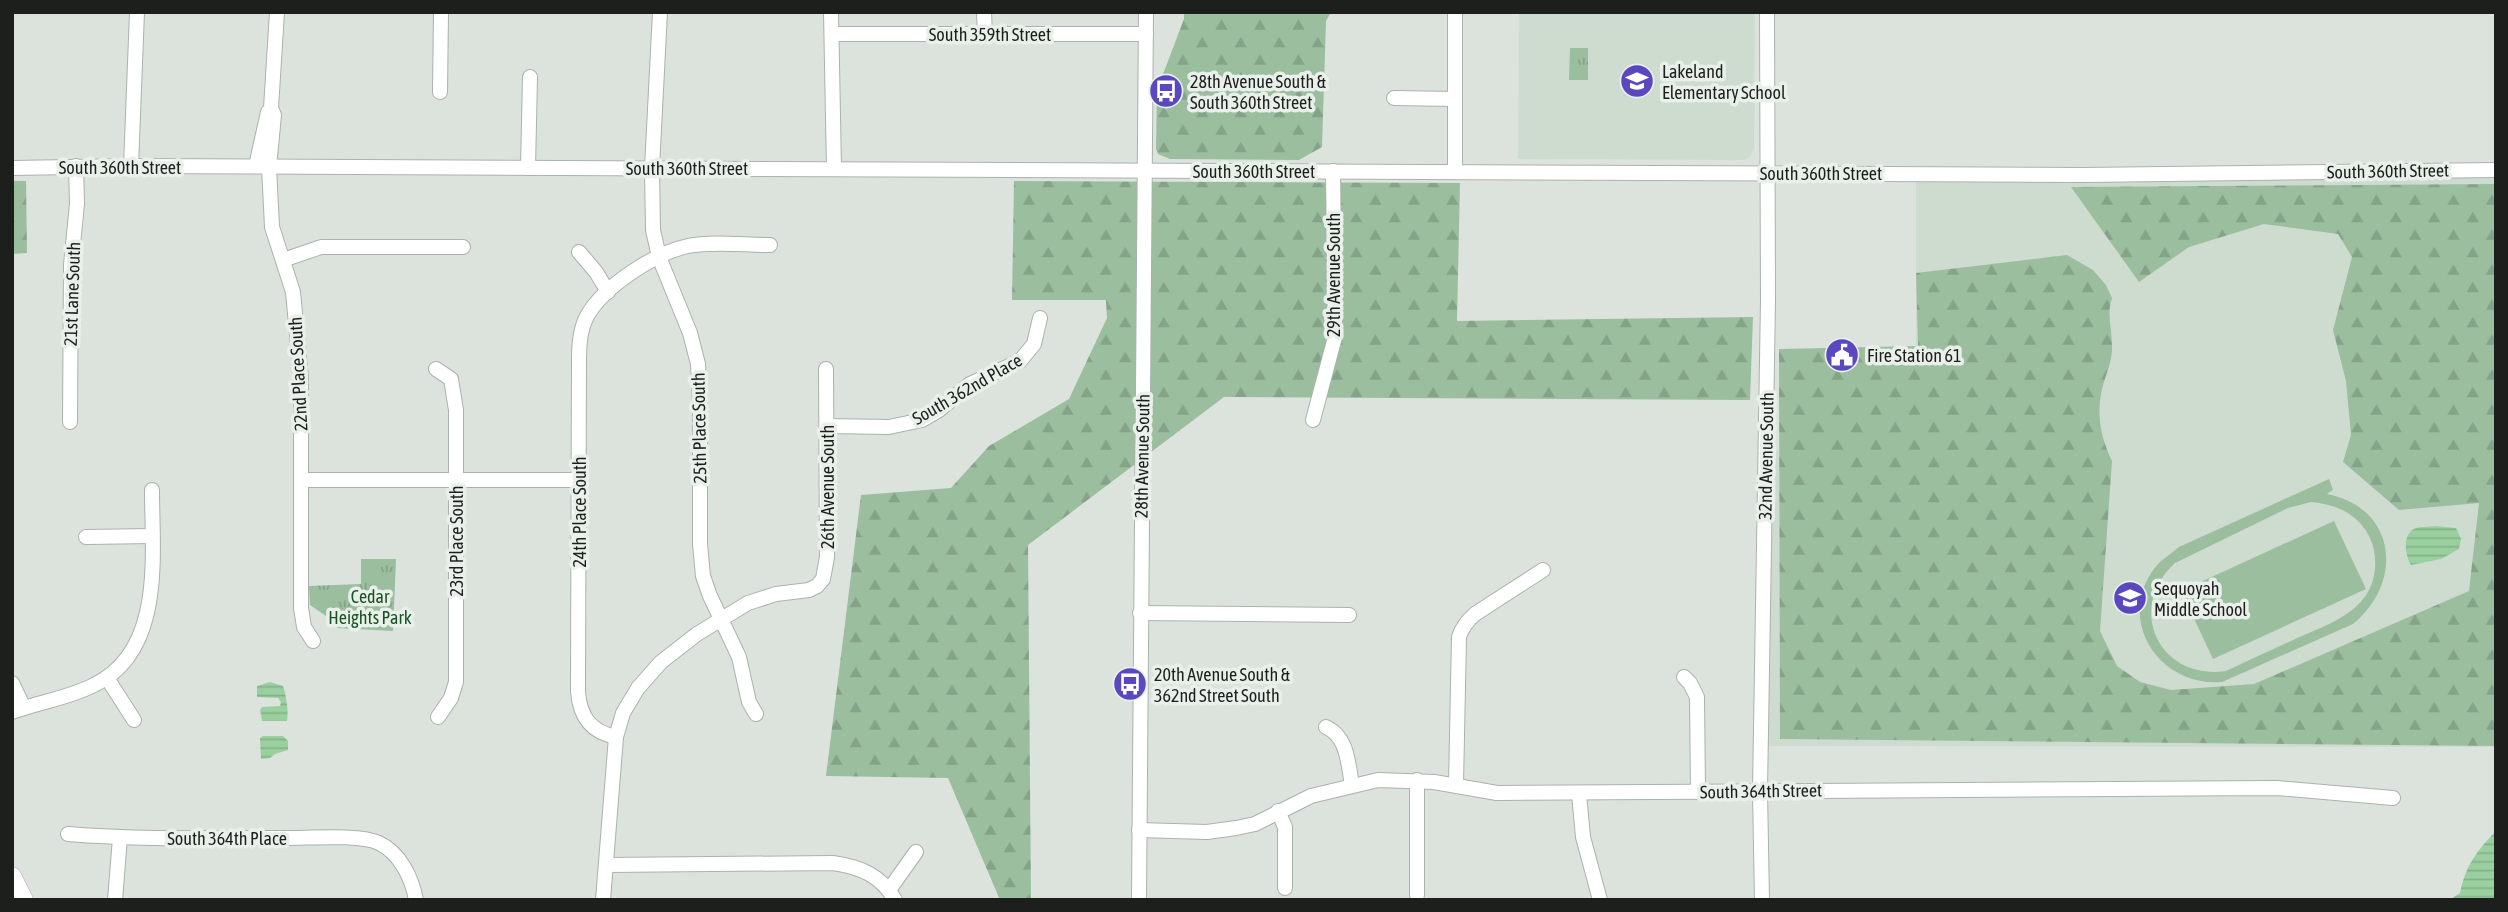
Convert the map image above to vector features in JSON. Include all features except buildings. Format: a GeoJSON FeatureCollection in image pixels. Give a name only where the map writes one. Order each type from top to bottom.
{"type":"FeatureCollection","features":[{"type":"Feature","properties":{"kind":"main road"},"geometry":{"type":"LineString","coordinates":[[12,876],[24,900]]}},
{"type":"Feature","properties":{"kind":"street"},"geometry":{"type":"LineString","coordinates":[[131,166],[137,12]]}},
{"type":"Feature","properties":{"kind":"street","name":"22nd Place South"},"geometry":{"type":"LineString","coordinates":[[276,12],[271,108],[274,115],[263,167],[273,234],[293,292],[299,355],[301,608],[304,627],[313,641]]}},
{"type":"Feature","properties":{"kind":"street"},"geometry":{"type":"LineString","coordinates":[[440,92],[441,12]]}},
{"type":"Feature","properties":{"kind":"street","name":"25th Place South"},"geometry":{"type":"LineString","coordinates":[[660,12],[652,222],[659,257],[690,333],[698,364],[700,554],[705,582],[739,657],[749,702],[756,714]]}},
{"type":"Feature","properties":{"kind":"street"},"geometry":{"type":"LineString","coordinates":[[831,12],[834,34],[834,169]]}},
{"type":"Feature","properties":{"kind":"street"},"geometry":{"type":"LineString","coordinates":[[984,12],[985,35]]}},
{"type":"Feature","properties":{"kind":"street","name":"28th Avenue South"},"geometry":{"type":"LineString","coordinates":[[1139,900],[1146,12]]}},
{"type":"Feature","properties":{"kind":"street"},"geometry":{"type":"LineString","coordinates":[[1455,12],[1455,171]]}},
{"type":"Feature","properties":{"kind":"street","name":"32nd Avenue South"},"geometry":{"type":"LineString","coordinates":[[1762,900],[1760,791],[1768,300],[1767,12]]}},
{"type":"Feature","properties":{"kind":"street","name":"South 359th Street"},"geometry":{"type":"LineString","coordinates":[[834,34],[1146,34]]}},
{"type":"Feature","properties":{"kind":"street"},"geometry":{"type":"LineString","coordinates":[[528,168],[530,77]]}},
{"type":"Feature","properties":{"kind":"street"},"geometry":{"type":"LineString","coordinates":[[1394,98],[1455,99]]}},
{"type":"Feature","properties":{"kind":"street","name":"21st Lane South"},"geometry":{"type":"LineString","coordinates":[[70,422],[71,265],[78,204],[76,166]]}},
{"type":"Feature","properties":{"kind":"street","name":"South 360th Street"},"geometry":{"type":"LineString","coordinates":[[12,168],[131,166],[2083,175],[2496,170]]}},
{"type":"Feature","properties":{"kind":"street","name":"29th Avenue South"},"geometry":{"type":"LineString","coordinates":[[1313,420],[1335,338],[1333,171]]}},
{"type":"Feature","properties":{"kind":"street","name":"24th Place South"},"geometry":{"type":"LineString","coordinates":[[616,737],[594,728],[584,718],[579,702],[580,343],[588,314],[620,281],[659,257],[695,246],[770,245]]}},
{"type":"Feature","properties":{"kind":"street"},"geometry":{"type":"LineString","coordinates":[[283,260],[321,247],[463,247]]}},
{"type":"Feature","properties":{"kind":"street"},"geometry":{"type":"LineString","coordinates":[[579,252],[608,292]]}},
{"type":"Feature","properties":{"kind":"street","name":"South 362nd Place"},"geometry":{"type":"LineString","coordinates":[[827,426],[889,427],[922,420],[939,410],[970,384],[1024,358],[1034,344],[1040,318]]}},
{"type":"Feature","properties":{"kind":"street","name":"23rd Place South"},"geometry":{"type":"LineString","coordinates":[[436,369],[451,379],[456,397],[456,682],[451,698],[438,717]]}},
{"type":"Feature","properties":{"kind":"street","name":"26th Avenue South"},"geometry":{"type":"LineString","coordinates":[[720,618],[755,600],[809,590],[817,586],[826,569],[826,369]]}},
{"type":"Feature","properties":{"kind":"street"},"geometry":{"type":"LineString","coordinates":[[302,480],[579,480]]}},
{"type":"Feature","properties":{"kind":"street"},"geometry":{"type":"LineString","coordinates":[[12,683],[18,710],[80,691],[107,678],[129,654],[147,617],[151,585],[152,490]]}},
{"type":"Feature","properties":{"kind":"street"},"geometry":{"type":"LineString","coordinates":[[86,537],[152,536]]}},
{"type":"Feature","properties":{"kind":"street"},"geometry":{"type":"LineString","coordinates":[[1456,784],[1461,631],[1475,614],[1543,570]]}},
{"type":"Feature","properties":{"kind":"street"},"geometry":{"type":"LineString","coordinates":[[1140,613],[1349,615]]}},
{"type":"Feature","properties":{"kind":"street"},"geometry":{"type":"LineString","coordinates":[[603,900],[616,737],[623,713],[638,688],[677,649],[720,618]]}},
{"type":"Feature","properties":{"kind":"street"},"geometry":{"type":"LineString","coordinates":[[1684,677],[1697,697],[1699,792]]}},
{"type":"Feature","properties":{"kind":"street"},"geometry":{"type":"LineString","coordinates":[[107,678],[134,720]]}},
{"type":"Feature","properties":{"kind":"street"},"geometry":{"type":"LineString","coordinates":[[1326,727],[1334,730],[1342,740],[1352,785]]}},
{"type":"Feature","properties":{"kind":"street","name":"South 364th Street"},"geometry":{"type":"LineString","coordinates":[[1139,830],[1222,831],[1255,824],[1311,796],[1378,780],[1456,784],[1497,793],[2277,789],[2393,797]]}},
{"type":"Feature","properties":{"kind":"street"},"geometry":{"type":"LineString","coordinates":[[1417,780],[1417,895]]}},
{"type":"Feature","properties":{"kind":"street"},"geometry":{"type":"LineString","coordinates":[[1579,794],[1583,838],[1600,900]]}},
{"type":"Feature","properties":{"kind":"street"},"geometry":{"type":"LineString","coordinates":[[1278,811],[1285,827],[1285,888]]}},
{"type":"Feature","properties":{"kind":"street","name":"South 364th Place"},"geometry":{"type":"LineString","coordinates":[[68,834],[120,838],[371,841],[384,846],[407,871],[416,900]]}},
{"type":"Feature","properties":{"kind":"street"},"geometry":{"type":"LineString","coordinates":[[115,900],[120,838]]}},
{"type":"Feature","properties":{"kind":"street"},"geometry":{"type":"LineString","coordinates":[[607,865],[833,863],[863,869],[880,880],[892,895],[916,852]]}},
{"type":"Feature","properties":{"kind":"shaded area","name":"Lakeland Elementary School"},"geometry":{"type":"Polygon","coordinates":[[[1519,12],[1755,12],[1754,149],[1750,157],[1744,160],[1518,159],[1519,12]]]}},
{"type":"Feature","properties":{"kind":"shaded area","name":"Sequoyah Middle School"},"geometry":{"type":"Polygon","coordinates":[[[2496,170],[2496,747],[1761,746],[1766,451],[1916,450],[1916,173],[2496,170]]]}},
{"type":"Feature","properties":{"kind":"shaded area"},"geometry":{"type":"Polygon","coordinates":[[[2417,528],[2456,528],[2461,539],[2459,549],[2441,559],[2411,565],[2406,548],[2409,533],[2417,528]]]}},
{"type":"Feature","properties":{"kind":"shaded area"},"geometry":{"type":"Polygon","coordinates":[[[270,682],[283,686],[287,721],[262,721],[262,707],[280,706],[281,702],[278,698],[257,697],[257,686],[270,682]]]}},
{"type":"Feature","properties":{"kind":"shaded area"},"geometry":{"type":"Polygon","coordinates":[[[283,736],[288,741],[288,750],[261,759],[260,738],[283,736]]]}},
{"type":"Feature","properties":{"kind":"shaded area"},"geometry":{"type":"Polygon","coordinates":[[[2496,831],[2496,900],[2449,900],[2460,893],[2465,874],[2473,859],[2496,831]]]}},
{"type":"Feature","properties":{"kind":"green space"},"geometry":{"type":"Polygon","coordinates":[[[1184,12],[1331,12],[1326,21],[1322,147],[1299,160],[1170,159],[1158,154],[1157,90],[1184,19],[1184,12]]]}},
{"type":"Feature","properties":{"kind":"green space"},"geometry":{"type":"Polygon","coordinates":[[[1570,48],[1588,48],[1588,80],[1569,80],[1570,48]]]}},
{"type":"Feature","properties":{"kind":"green space"},"geometry":{"type":"Polygon","coordinates":[[[12,181],[26,181],[27,253],[12,254],[12,181]]]}},
{"type":"Feature","properties":{"kind":"green space"},"geometry":{"type":"Polygon","coordinates":[[[1014,181],[1460,183],[1457,321],[1753,317],[1750,400],[1224,397],[1028,545],[1031,900],[1000,900],[948,778],[826,776],[861,495],[951,488],[989,446],[1069,399],[1107,318],[1106,300],[1012,300],[1014,181]]]}},
{"type":"Feature","properties":{"kind":"green space","name":"Sequoyah Middle School"},"geometry":{"type":"Polygon","coordinates":[[[2496,184],[2496,746],[1780,739],[1779,349],[1918,346],[1916,273],[2067,255],[2093,270],[2106,285],[2112,298],[2111,355],[2099,413],[2104,442],[2112,461],[2100,631],[2117,666],[2140,682],[2171,690],[2254,684],[2469,591],[2479,503],[2399,510],[2343,462],[2351,435],[2346,381],[2333,330],[2352,257],[2338,234],[2264,224],[2189,247],[2139,282],[2071,187],[2496,184]]]}},
{"type":"Feature","properties":{"kind":"green space"},"geometry":{"type":"Polygon","coordinates":[[[2329,479],[2333,490],[2327,494],[2350,502],[2368,514],[2379,530],[2385,548],[2386,568],[2380,588],[2369,607],[2353,624],[2222,682],[2199,680],[2178,673],[2161,661],[2141,626],[2140,605],[2145,584],[2158,564],[2179,547],[2329,479]],[[2311,502],[2288,508],[2175,563],[2160,581],[2152,600],[2151,620],[2157,638],[2167,653],[2183,665],[2203,671],[2226,671],[2334,621],[2357,605],[2372,583],[2375,564],[2372,544],[2364,528],[2352,516],[2311,502]]]}},
{"type":"Feature","properties":{"kind":"green space"},"geometry":{"type":"Polygon","coordinates":[[[2334,521],[2366,589],[2213,659],[2181,591],[2334,521]]]}},
{"type":"Feature","properties":{"kind":"green space","name":"Cedar Heights Park"},"geometry":{"type":"Polygon","coordinates":[[[361,559],[396,559],[393,631],[337,628],[329,618],[310,605],[309,586],[361,584],[361,559]]]}},
{"type":"Feature","properties":{"kind":"place","name":"Lakeland Elementary School"},"geometry":{"type":"Point","coordinates":[1637,81]}},
{"type":"Feature","properties":{"kind":"place","name":"28th Avenue South & South 360th Street"},"geometry":{"type":"Point","coordinates":[1166,91]}},
{"type":"Feature","properties":{"kind":"place","name":"Fire Station 61"},"geometry":{"type":"Point","coordinates":[1842,355]}},
{"type":"Feature","properties":{"kind":"place","name":"Sequoyah Middle School"},"geometry":{"type":"Point","coordinates":[2130,598]}},
{"type":"Feature","properties":{"kind":"place","name":"20th Avenue South & 362nd Street South"},"geometry":{"type":"Point","coordinates":[1130,684]}}]}
